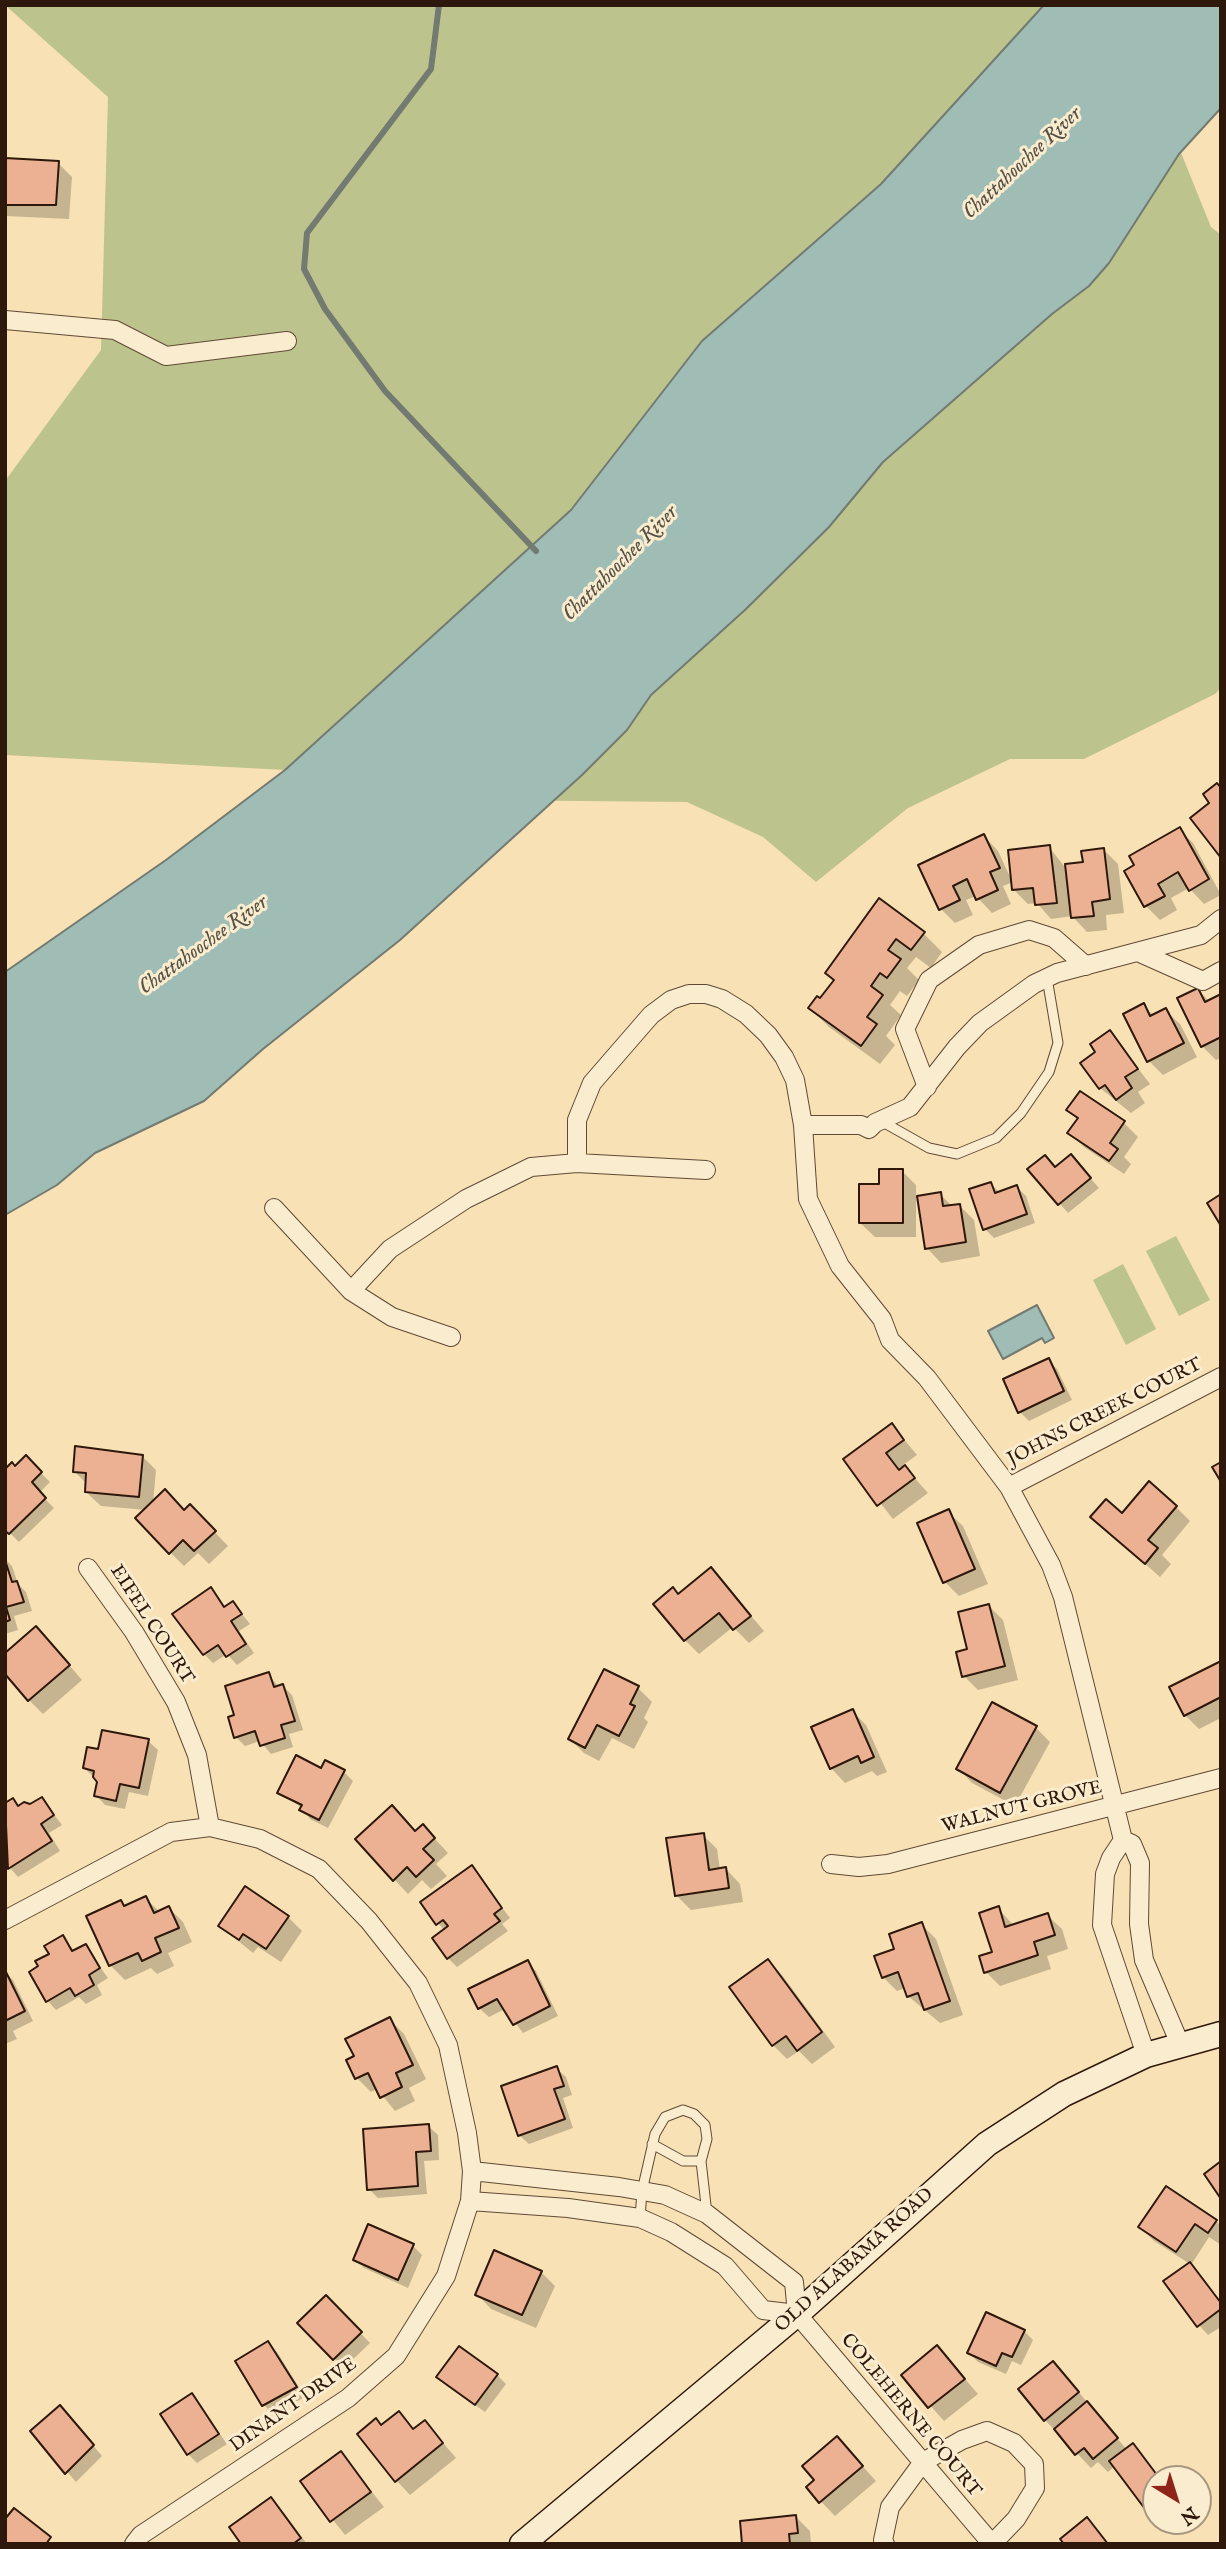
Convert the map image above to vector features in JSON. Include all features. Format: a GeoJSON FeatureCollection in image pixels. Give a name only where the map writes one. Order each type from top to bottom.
{"type":"FeatureCollection","features":[{"type":"Feature","properties":{"kind":"main road","name":"OLD ALABAMA ROAD"},"geometry":{"type":"LineString","coordinates":[[522,2544],[797,2314],[987,2144],[1064,2094],[1146,2055],[1221,2034]]}},
{"type":"Feature","properties":{"kind":"street"},"geometry":{"type":"LineString","coordinates":[[5,320],[116,330],[166,356],[287,341]]}},
{"type":"Feature","properties":{"kind":"street"},"geometry":{"type":"LineString","coordinates":[[803,1125],[861,1125],[869,1129],[910,1107],[957,1047],[980,1023],[1006,1002],[1047,978],[1201,935],[1221,919]]}},
{"type":"Feature","properties":{"kind":"street"},"geometry":{"type":"LineString","coordinates":[[927,1087],[905,1029],[929,980],[979,945],[1029,930],[1054,938],[1086,966]]}},
{"type":"Feature","properties":{"kind":"street"},"geometry":{"type":"LineString","coordinates":[[1138,952],[1203,981],[1221,971]]}},
{"type":"Feature","properties":{"kind":"street"},"geometry":{"type":"LineString","coordinates":[[577,1163],[577,1120],[592,1083],[651,1015],[671,1000],[689,994],[706,994],[722,999],[746,1014],[768,1035],[784,1057],[795,1080],[803,1125],[808,1199],[840,1266],[882,1319],[890,1340],[928,1378],[1009,1487],[1051,1564],[1063,1597],[1123,1840],[1111,1858],[1105,1874],[1102,1925],[1146,2055]]}},
{"type":"Feature","properties":{"kind":"street"},"geometry":{"type":"LineString","coordinates":[[351,1291],[358,1279],[390,1249],[466,1199],[531,1167],[577,1163],[706,1170]]}},
{"type":"Feature","properties":{"kind":"street"},"geometry":{"type":"LineString","coordinates":[[274,1208],[351,1291],[392,1317],[451,1337]]}},
{"type":"Feature","properties":{"kind":"street","name":"JOHNS CREEK COURT"},"geometry":{"type":"LineString","coordinates":[[1009,1487],[1221,1377]]}},
{"type":"Feature","properties":{"kind":"street","name":"EIFEL COURT"},"geometry":{"type":"LineString","coordinates":[[88,1568],[134,1632],[176,1702],[197,1755],[210,1827]]}},
{"type":"Feature","properties":{"kind":"street","name":"WALNUT GROVE"},"geometry":{"type":"LineString","coordinates":[[831,1864],[859,1867],[888,1864],[1221,1778]]}},
{"type":"Feature","properties":{"kind":"street","name":"DINANT DRIVE"},"geometry":{"type":"LineString","coordinates":[[5,1920],[172,1832],[210,1827],[260,1839],[319,1868],[369,1921],[418,1983],[448,2045],[472,2171],[470,2200],[446,2276],[396,2356],[348,2398],[141,2535],[134,2544]]}},
{"type":"Feature","properties":{"kind":"street"},"geometry":{"type":"LineString","coordinates":[[1123,1840],[1132,1844],[1140,1863],[1139,1924],[1144,1960],[1180,2044]]}},
{"type":"Feature","properties":{"kind":"street"},"geometry":{"type":"LineString","coordinates":[[470,2200],[568,2208],[640,2218],[671,2232],[725,2266],[763,2310],[797,2314],[794,2282],[707,2214],[665,2195],[472,2171]]}},
{"type":"Feature","properties":{"kind":"street"},"geometry":{"type":"LineString","coordinates":[[725,2266],[743,2241]]}},
{"type":"Feature","properties":{"kind":"street","name":"COLEHERNE COURT"},"geometry":{"type":"LineString","coordinates":[[797,2314],[992,2544]]}},
{"type":"Feature","properties":{"kind":"street"},"geometry":{"type":"LineString","coordinates":[[886,2544],[883,2540],[890,2507],[922,2462],[962,2440],[987,2431],[1014,2443],[1034,2463],[1035,2488],[1016,2519],[992,2544]]}},
{"type":"Feature","properties":{"kind":"lane"},"geometry":{"type":"LineString","coordinates":[[881,1121],[929,1147],[957,1154],[996,1138],[1021,1113],[1049,1072],[1058,1043],[1047,978]]}},
{"type":"Feature","properties":{"kind":"lane"},"geometry":{"type":"LineString","coordinates":[[640,2218],[642,2191],[652,2144],[665,2117],[683,2110],[694,2114],[705,2125],[707,2139],[701,2161],[707,2214]]}},
{"type":"Feature","properties":{"kind":"lane"},"geometry":{"type":"LineString","coordinates":[[652,2144],[683,2161],[701,2161]]}},
{"type":"Feature","properties":{"kind":"green space"},"geometry":{"type":"Polygon","coordinates":[[[5,5],[1044,5],[881,184],[702,341],[571,510],[285,770],[5,755],[5,481],[101,350],[108,97],[5,5]]]}},
{"type":"Feature","properties":{"kind":"green space"},"geometry":{"type":"Polygon","coordinates":[[[1173,133],[1211,227],[1221,235],[1221,688],[1215,694],[1084,759],[1010,759],[908,808],[816,882],[763,837],[687,802],[476,800],[1173,133]]]}},
{"type":"Feature","properties":{"kind":"green space"},"geometry":{"type":"Polygon","coordinates":[[[1176,1236],[1210,1300],[1179,1316],[1146,1251],[1176,1236]]]}},
{"type":"Feature","properties":{"kind":"green space"},"geometry":{"type":"Polygon","coordinates":[[[1123,1264],[1156,1329],[1126,1345],[1093,1280],[1123,1264]]]}},
{"type":"Feature","properties":{"kind":"water","name":"Chattahoochee River"},"geometry":{"type":"Polygon","coordinates":[[[1044,5],[1221,5],[1221,108],[1179,154],[1109,263],[1089,286],[1052,314],[883,462],[829,527],[746,609],[651,695],[627,730],[582,775],[400,940],[263,1049],[204,1101],[95,1153],[57,1185],[5,1215],[5,972],[166,860],[285,770],[571,510],[702,341],[881,184],[1044,5]]]}},
{"type":"Feature","properties":{"kind":"water"},"geometry":{"type":"Polygon","coordinates":[[[1037,1305],[1054,1338],[1045,1343],[1042,1338],[1003,1359],[988,1331],[1037,1305]]]}},
{"type":"Feature","properties":{"kind":"building"},"geometry":{"type":"Polygon","coordinates":[[[5,158],[59,161],[56,205],[5,205],[5,158]]]}},
{"type":"Feature","properties":{"kind":"building"},"geometry":{"type":"Polygon","coordinates":[[[1217,783],[1221,788],[1221,858],[1190,818],[1209,803],[1203,794],[1217,783]]]}},
{"type":"Feature","properties":{"kind":"building"},"geometry":{"type":"Polygon","coordinates":[[[1180,827],[1209,879],[1189,891],[1178,872],[1158,884],[1165,896],[1144,907],[1124,871],[1134,865],[1129,856],[1180,827]]]}},
{"type":"Feature","properties":{"kind":"building"},"geometry":{"type":"Polygon","coordinates":[[[984,834],[1000,868],[990,872],[998,890],[976,900],[967,879],[953,886],[960,900],[939,910],[918,865],[984,834]]]}},
{"type":"Feature","properties":{"kind":"building"},"geometry":{"type":"Polygon","coordinates":[[[1050,845],[1057,903],[1035,905],[1033,888],[1012,890],[1008,850],[1050,845]]]}},
{"type":"Feature","properties":{"kind":"building"},"geometry":{"type":"Polygon","coordinates":[[[1104,848],[1110,899],[1092,902],[1094,916],[1071,918],[1065,864],[1083,862],[1081,851],[1104,848]]]}},
{"type":"Feature","properties":{"kind":"building"},"geometry":{"type":"Polygon","coordinates":[[[879,898],[925,932],[911,950],[896,939],[888,950],[901,959],[887,978],[880,973],[871,986],[883,995],[867,1017],[877,1024],[861,1046],[808,1008],[834,980],[825,973],[879,898]]]}},
{"type":"Feature","properties":{"kind":"building"},"geometry":{"type":"Polygon","coordinates":[[[1198,988],[1205,1002],[1221,994],[1221,1037],[1201,1047],[1177,998],[1198,988]]]}},
{"type":"Feature","properties":{"kind":"building"},"geometry":{"type":"Polygon","coordinates":[[[1144,1003],[1150,1016],[1166,1008],[1184,1043],[1147,1062],[1123,1014],[1144,1003]]]}},
{"type":"Feature","properties":{"kind":"building"},"geometry":{"type":"Polygon","coordinates":[[[1110,1030],[1138,1069],[1125,1077],[1132,1088],[1116,1100],[1105,1085],[1099,1089],[1080,1063],[1095,1052],[1090,1044],[1110,1030]]]}},
{"type":"Feature","properties":{"kind":"building"},"geometry":{"type":"Polygon","coordinates":[[[1080,1091],[1125,1121],[1110,1143],[1118,1149],[1109,1161],[1067,1133],[1078,1118],[1066,1110],[1080,1091]]]}},
{"type":"Feature","properties":{"kind":"building"},"geometry":{"type":"Polygon","coordinates":[[[1071,1154],[1091,1178],[1058,1205],[1027,1169],[1045,1155],[1055,1167],[1071,1154]]]}},
{"type":"Feature","properties":{"kind":"building"},"geometry":{"type":"Polygon","coordinates":[[[879,1169],[903,1169],[903,1223],[859,1223],[859,1184],[879,1184],[879,1169]]]}},
{"type":"Feature","properties":{"kind":"building"},"geometry":{"type":"Polygon","coordinates":[[[991,1182],[995,1193],[1017,1185],[1027,1214],[983,1230],[969,1189],[991,1182]]]}},
{"type":"Feature","properties":{"kind":"building"},"geometry":{"type":"Polygon","coordinates":[[[941,1192],[943,1206],[960,1204],[966,1242],[925,1249],[917,1196],[941,1192]]]}},
{"type":"Feature","properties":{"kind":"building"},"geometry":{"type":"Polygon","coordinates":[[[1221,1194],[1221,1226],[1207,1203],[1221,1194]]]}},
{"type":"Feature","properties":{"kind":"building"},"geometry":{"type":"Polygon","coordinates":[[[1049,1358],[1064,1391],[1018,1413],[1003,1379],[1049,1358]]]}},
{"type":"Feature","properties":{"kind":"building"},"geometry":{"type":"Polygon","coordinates":[[[892,1423],[904,1440],[886,1453],[899,1470],[905,1465],[915,1478],[877,1506],[843,1459],[892,1423]]]}},
{"type":"Feature","properties":{"kind":"building"},"geometry":{"type":"Polygon","coordinates":[[[75,1446],[143,1455],[139,1497],[85,1492],[86,1473],[73,1472],[75,1446]]]}},
{"type":"Feature","properties":{"kind":"building"},"geometry":{"type":"Polygon","coordinates":[[[26,1455],[42,1472],[32,1482],[46,1498],[9,1534],[5,1531],[5,1469],[12,1462],[15,1466],[26,1455]]]}},
{"type":"Feature","properties":{"kind":"building"},"geometry":{"type":"Polygon","coordinates":[[[1221,1462],[1221,1482],[1212,1467],[1221,1462]]]}},
{"type":"Feature","properties":{"kind":"building"},"geometry":{"type":"Polygon","coordinates":[[[1149,1481],[1177,1506],[1148,1540],[1158,1548],[1145,1564],[1090,1517],[1106,1499],[1122,1513],[1149,1481]]]}},
{"type":"Feature","properties":{"kind":"building"},"geometry":{"type":"Polygon","coordinates":[[[165,1489],[184,1510],[190,1504],[216,1531],[194,1551],[183,1540],[169,1554],[135,1518],[165,1489]]]}},
{"type":"Feature","properties":{"kind":"building"},"geometry":{"type":"Polygon","coordinates":[[[949,1509],[975,1569],[943,1583],[917,1523],[949,1509]]]}},
{"type":"Feature","properties":{"kind":"building"},"geometry":{"type":"Polygon","coordinates":[[[5,1560],[12,1582],[17,1581],[24,1602],[6,1607],[10,1620],[5,1622],[5,1560]]]}},
{"type":"Feature","properties":{"kind":"building"},"geometry":{"type":"Polygon","coordinates":[[[711,1567],[751,1616],[733,1630],[719,1613],[684,1641],[653,1604],[673,1587],[678,1594],[711,1567]]]}},
{"type":"Feature","properties":{"kind":"building"},"geometry":{"type":"Polygon","coordinates":[[[211,1587],[224,1607],[233,1601],[242,1614],[231,1621],[246,1644],[226,1657],[218,1645],[203,1655],[172,1614],[211,1587]]]}},
{"type":"Feature","properties":{"kind":"building"},"geometry":{"type":"Polygon","coordinates":[[[989,1604],[1005,1666],[962,1677],[956,1652],[967,1649],[958,1612],[989,1604]]]}},
{"type":"Feature","properties":{"kind":"building"},"geometry":{"type":"Polygon","coordinates":[[[36,1626],[70,1665],[28,1701],[5,1674],[5,1653],[36,1626]]]}},
{"type":"Feature","properties":{"kind":"building"},"geometry":{"type":"Polygon","coordinates":[[[1221,1661],[1221,1697],[1184,1716],[1169,1687],[1221,1661]]]}},
{"type":"Feature","properties":{"kind":"building"},"geometry":{"type":"Polygon","coordinates":[[[604,1669],[639,1686],[630,1704],[635,1706],[619,1736],[597,1725],[585,1748],[568,1739],[604,1669]]]}},
{"type":"Feature","properties":{"kind":"building"},"geometry":{"type":"Polygon","coordinates":[[[269,1672],[274,1687],[283,1684],[295,1721],[281,1725],[285,1738],[260,1746],[255,1731],[234,1738],[228,1717],[234,1715],[225,1686],[269,1672]]]}},
{"type":"Feature","properties":{"kind":"building"},"geometry":{"type":"Polygon","coordinates":[[[992,1702],[1037,1726],[1000,1793],[956,1769],[992,1702]]]}},
{"type":"Feature","properties":{"kind":"building"},"geometry":{"type":"Polygon","coordinates":[[[853,1709],[874,1757],[861,1763],[858,1756],[830,1769],[811,1727],[853,1709]]]}},
{"type":"Feature","properties":{"kind":"building"},"geometry":{"type":"Polygon","coordinates":[[[102,1730],[149,1739],[139,1788],[120,1784],[116,1801],[94,1796],[97,1782],[93,1777],[94,1771],[83,1768],[87,1747],[98,1749],[102,1730]]]}},
{"type":"Feature","properties":{"kind":"building"},"geometry":{"type":"Polygon","coordinates":[[[296,1755],[321,1768],[325,1760],[345,1770],[319,1820],[299,1810],[302,1805],[277,1793],[296,1755]]]}},
{"type":"Feature","properties":{"kind":"building"},"geometry":{"type":"Polygon","coordinates":[[[42,1797],[54,1815],[41,1824],[52,1841],[8,1869],[5,1803],[13,1798],[18,1806],[24,1802],[30,1804],[42,1797]]]}},
{"type":"Feature","properties":{"kind":"building"},"geometry":{"type":"Polygon","coordinates":[[[392,1805],[415,1831],[423,1824],[435,1838],[423,1849],[434,1860],[416,1877],[407,1867],[393,1881],[355,1839],[392,1805]]]}},
{"type":"Feature","properties":{"kind":"building"},"geometry":{"type":"Polygon","coordinates":[[[704,1833],[709,1870],[726,1867],[729,1888],[675,1896],[666,1838],[704,1833]]]}},
{"type":"Feature","properties":{"kind":"building"},"geometry":{"type":"Polygon","coordinates":[[[472,1865],[502,1908],[494,1914],[500,1921],[447,1959],[432,1938],[448,1926],[443,1920],[436,1925],[420,1902],[472,1865]]]}},
{"type":"Feature","properties":{"kind":"building"},"geometry":{"type":"Polygon","coordinates":[[[245,1886],[289,1916],[266,1949],[243,1934],[239,1940],[218,1926],[245,1886]]]}},
{"type":"Feature","properties":{"kind":"building"},"geometry":{"type":"Polygon","coordinates":[[[146,1896],[154,1913],[169,1906],[179,1928],[155,1938],[161,1952],[142,1961],[138,1953],[109,1966],[86,1916],[121,1900],[124,1906],[146,1896]]]}},
{"type":"Feature","properties":{"kind":"building"},"geometry":{"type":"Polygon","coordinates":[[[999,1906],[1005,1927],[1048,1913],[1055,1935],[1034,1942],[1038,1955],[984,1973],[979,1956],[992,1952],[979,1913],[999,1906]]]}},
{"type":"Feature","properties":{"kind":"building"},"geometry":{"type":"Polygon","coordinates":[[[922,1922],[950,2001],[924,2010],[918,1993],[907,1997],[898,1972],[882,1978],[874,1956],[894,1949],[889,1934],[922,1922]]]}},
{"type":"Feature","properties":{"kind":"building"},"geometry":{"type":"Polygon","coordinates":[[[63,1935],[72,1951],[86,1944],[100,1968],[89,1975],[94,1985],[75,1996],[70,1988],[46,2002],[29,1972],[38,1966],[35,1961],[49,1954],[44,1946],[63,1935]]]}},
{"type":"Feature","properties":{"kind":"building"},"geometry":{"type":"Polygon","coordinates":[[[768,1959],[822,2032],[797,2051],[786,2036],[772,2046],[729,1987],[768,1959]]]}},
{"type":"Feature","properties":{"kind":"building"},"geometry":{"type":"Polygon","coordinates":[[[528,1960],[550,2006],[513,2025],[497,1999],[478,2009],[468,1989],[528,1960]]]}},
{"type":"Feature","properties":{"kind":"building"},"geometry":{"type":"Polygon","coordinates":[[[5,1970],[25,2011],[5,2021],[5,1970]]]}},
{"type":"Feature","properties":{"kind":"building"},"geometry":{"type":"Polygon","coordinates":[[[390,2017],[413,2065],[396,2073],[402,2087],[380,2098],[368,2073],[355,2079],[346,2060],[354,2056],[345,2039],[390,2017]]]}},
{"type":"Feature","properties":{"kind":"building"},"geometry":{"type":"Polygon","coordinates":[[[557,2066],[564,2086],[554,2089],[565,2119],[518,2136],[501,2086],[557,2066]]]}},
{"type":"Feature","properties":{"kind":"building"},"geometry":{"type":"Polygon","coordinates":[[[429,2124],[431,2151],[416,2152],[418,2186],[367,2190],[363,2129],[429,2124]]]}},
{"type":"Feature","properties":{"kind":"building"},"geometry":{"type":"Polygon","coordinates":[[[1221,2161],[1221,2199],[1204,2174],[1221,2161]]]}},
{"type":"Feature","properties":{"kind":"building"},"geometry":{"type":"Polygon","coordinates":[[[1166,2186],[1217,2220],[1208,2233],[1195,2224],[1176,2252],[1138,2227],[1166,2186]]]}},
{"type":"Feature","properties":{"kind":"building"},"geometry":{"type":"Polygon","coordinates":[[[368,2224],[414,2244],[398,2280],[353,2260],[368,2224]]]}},
{"type":"Feature","properties":{"kind":"building"},"geometry":{"type":"Polygon","coordinates":[[[494,2250],[542,2271],[522,2315],[475,2295],[494,2250]]]}},
{"type":"Feature","properties":{"kind":"building"},"geometry":{"type":"Polygon","coordinates":[[[1190,2262],[1221,2303],[1221,2309],[1197,2327],[1163,2281],[1190,2262]]]}},
{"type":"Feature","properties":{"kind":"building"},"geometry":{"type":"Polygon","coordinates":[[[326,2295],[362,2332],[333,2360],[297,2323],[326,2295]]]}},
{"type":"Feature","properties":{"kind":"building"},"geometry":{"type":"Polygon","coordinates":[[[986,2312],[1025,2330],[1012,2357],[1002,2353],[996,2366],[967,2353],[986,2312]]]}},
{"type":"Feature","properties":{"kind":"building"},"geometry":{"type":"Polygon","coordinates":[[[268,2341],[297,2387],[262,2406],[235,2361],[268,2341]]]}},
{"type":"Feature","properties":{"kind":"building"},"geometry":{"type":"Polygon","coordinates":[[[937,2345],[965,2379],[928,2408],[901,2375],[937,2345]]]}},
{"type":"Feature","properties":{"kind":"building"},"geometry":{"type":"Polygon","coordinates":[[[459,2346],[498,2374],[475,2405],[436,2377],[459,2346]]]}},
{"type":"Feature","properties":{"kind":"building"},"geometry":{"type":"Polygon","coordinates":[[[1053,2361],[1079,2392],[1044,2421],[1018,2389],[1053,2361]]]}},
{"type":"Feature","properties":{"kind":"building"},"geometry":{"type":"Polygon","coordinates":[[[192,2393],[219,2434],[187,2455],[160,2414],[192,2393]]]}},
{"type":"Feature","properties":{"kind":"building"},"geometry":{"type":"Polygon","coordinates":[[[1087,2401],[1118,2438],[1093,2459],[1084,2448],[1075,2455],[1054,2429],[1087,2401]]]}},
{"type":"Feature","properties":{"kind":"building"},"geometry":{"type":"Polygon","coordinates":[[[60,2405],[94,2445],[65,2474],[30,2431],[60,2405]]]}},
{"type":"Feature","properties":{"kind":"building"},"geometry":{"type":"Polygon","coordinates":[[[399,2411],[413,2429],[425,2420],[443,2443],[395,2482],[357,2434],[376,2418],[381,2425],[399,2411]]]}},
{"type":"Feature","properties":{"kind":"building"},"geometry":{"type":"Polygon","coordinates":[[[837,2436],[863,2466],[819,2503],[806,2487],[814,2480],[802,2466],[837,2436]]]}},
{"type":"Feature","properties":{"kind":"building"},"geometry":{"type":"Polygon","coordinates":[[[1133,2443],[1150,2465],[1142,2465],[1142,2505],[1109,2461],[1133,2443]]]}},
{"type":"Feature","properties":{"kind":"building"},"geometry":{"type":"Polygon","coordinates":[[[341,2451],[371,2492],[330,2522],[300,2481],[341,2451]]]}},
{"type":"Feature","properties":{"kind":"building"},"geometry":{"type":"Polygon","coordinates":[[[271,2497],[301,2538],[293,2544],[241,2544],[229,2527],[271,2497]]]}},
{"type":"Feature","properties":{"kind":"building"},"geometry":{"type":"Polygon","coordinates":[[[14,2508],[51,2537],[46,2544],[5,2544],[5,2519],[14,2508]]]}},
{"type":"Feature","properties":{"kind":"building"},"geometry":{"type":"Polygon","coordinates":[[[796,2515],[798,2533],[789,2534],[790,2544],[742,2544],[740,2521],[796,2515]]]}},
{"type":"Feature","properties":{"kind":"building"},"geometry":{"type":"Polygon","coordinates":[[[1087,2517],[1108,2544],[1064,2544],[1060,2539],[1087,2517]]]}},
{"type":"Feature","properties":{"kind":"waterway"},"geometry":{"type":"LineString","coordinates":[[439,5],[431,69],[307,233],[304,269],[325,309],[385,391],[536,551]]}}]}
